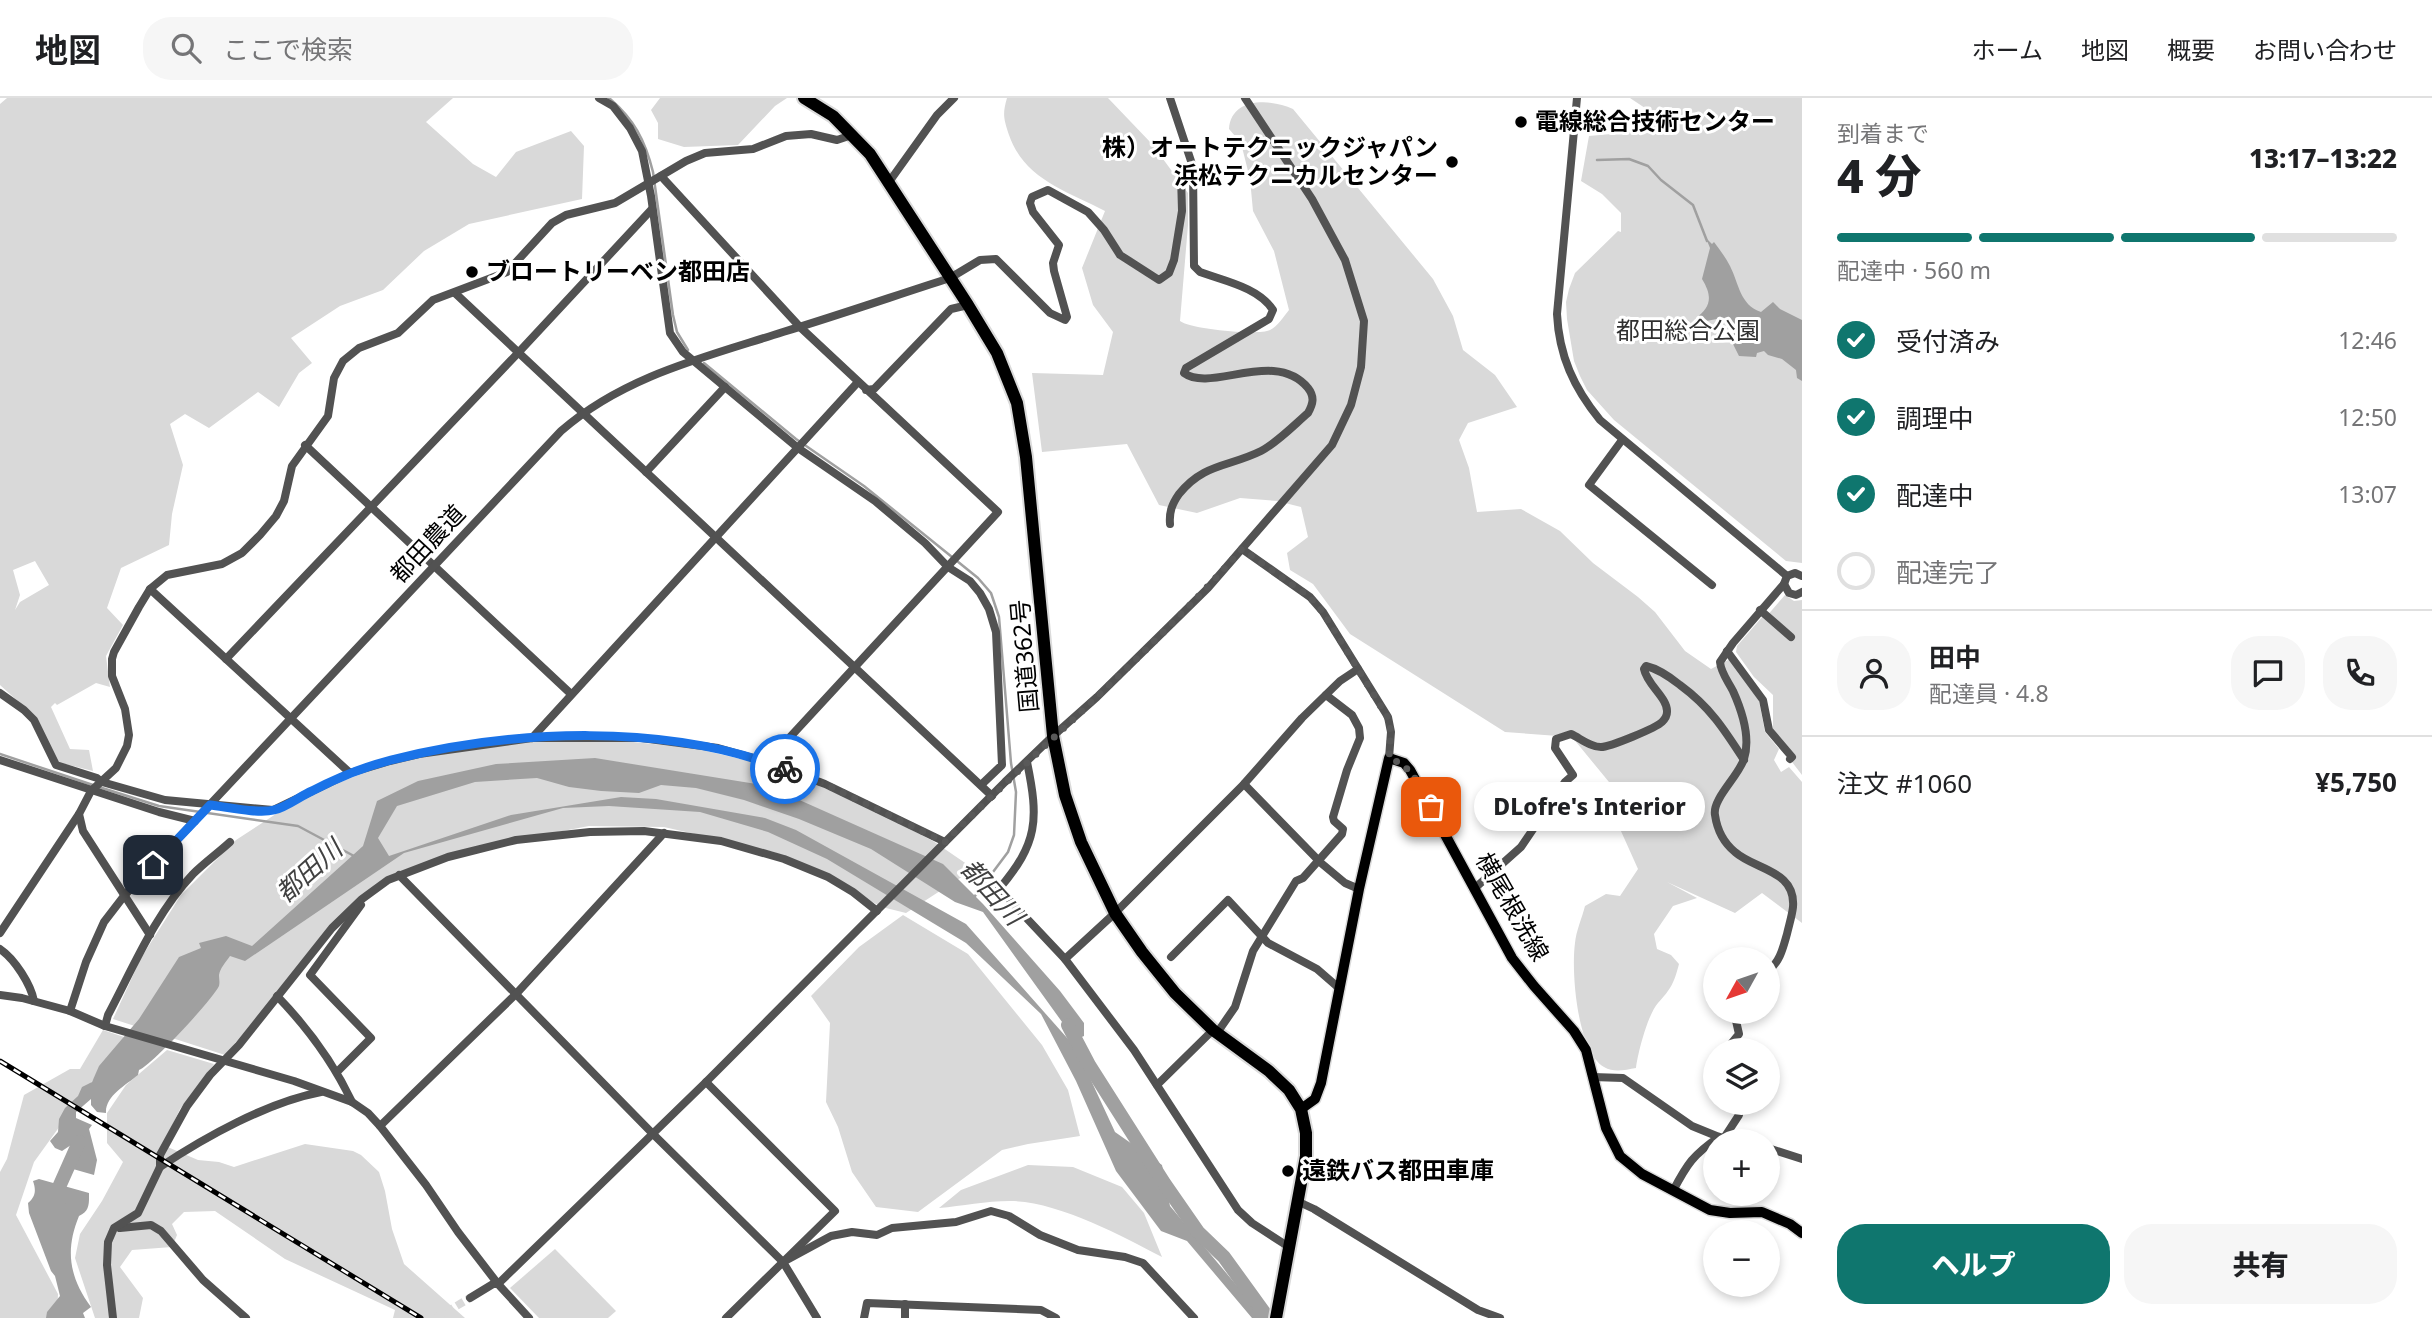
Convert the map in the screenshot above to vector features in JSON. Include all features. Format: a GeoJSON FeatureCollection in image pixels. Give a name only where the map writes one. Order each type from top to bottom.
{"type":"FeatureCollection","features":[{"type":"Feature","properties":{"kind":"highway","name":"国道362号"},"geometry":{"type":"LineString","coordinates":[[804,98],[832,116],[870,154],[997,353],[1017,403],[1026,457],[1053,736],[1065,795],[1081,842],[1115,913],[1175,993],[1215,1031],[1269,1071],[1289,1090],[1301,1109],[1306,1133],[1306,1156],[1276,1318]]}},
{"type":"Feature","properties":{"kind":"main road","name":"横尾根洗線"},"geometry":{"type":"LineString","coordinates":[[1389,758],[1404,763],[1410,770],[1512,958],[1574,1031],[1586,1050],[1606,1128],[1620,1156],[1642,1174],[1710,1210],[1730,1213],[1762,1212],[1790,1224],[1802,1233]]}},
{"type":"Feature","properties":{"kind":"main road"},"geometry":{"type":"LineString","coordinates":[[1301,1109],[1315,1099],[1321,1083],[1359,889],[1389,758]]}},
{"type":"Feature","properties":{"kind":"street"},"geometry":{"type":"LineString","coordinates":[[598,98],[612,106],[630,128],[654,180],[800,327],[998,512],[767,762]]}},
{"type":"Feature","properties":{"kind":"street"},"geometry":{"type":"LineString","coordinates":[[889,182],[937,115],[954,98]]}},
{"type":"Feature","properties":{"kind":"street"},"geometry":{"type":"LineString","coordinates":[[1170,98],[1193,167],[1194,266],[1200,272],[1249,290],[1268,303],[1273,310],[1269,319],[1186,368],[1184,373],[1198,378],[1260,370],[1287,373],[1306,386],[1312,395],[1313,404],[1308,413],[1262,450],[1202,472],[1187,484],[1174,500],[1169,513],[1170,524]]}},
{"type":"Feature","properties":{"kind":"street"},"geometry":{"type":"LineString","coordinates":[[470,1298],[493,1284],[498,1284],[706,1082],[1005,782],[1116,679],[1208,588],[1332,445],[1351,405],[1361,367],[1364,321],[1345,260],[1312,199],[1245,98]]}},
{"type":"Feature","properties":{"kind":"street"},"geometry":{"type":"LineString","coordinates":[[1577,98],[1558,291],[1558,331],[1563,357],[1578,390],[1600,420],[1785,580],[1789,593],[1796,595],[1802,592]]}},
{"type":"Feature","properties":{"kind":"street"},"geometry":{"type":"LineString","coordinates":[[0,933],[97,787],[123,757],[129,735],[125,709],[112,676],[114,652],[150,589],[167,575],[222,564],[242,553],[276,516],[284,501],[292,466],[328,415],[334,378],[344,361],[359,348],[398,332],[433,300],[507,272],[552,223],[566,215],[614,203],[686,161],[705,153],[753,149],[786,136],[811,134],[837,140],[852,135]]}},
{"type":"Feature","properties":{"kind":"street","name":"都田農道"},"geometry":{"type":"LineString","coordinates":[[70,1011],[86,962],[104,922],[124,896],[561,431],[582,413],[613,393],[694,360],[950,278],[980,260],[996,259],[1050,313],[1065,320],[1067,317],[1053,263],[1059,244],[1033,212],[1030,203],[1032,197],[1048,190],[1088,212],[1104,230],[1119,255],[1159,280],[1169,273],[1176,252],[1182,211],[1181,176],[1193,167]]}},
{"type":"Feature","properties":{"kind":"street"},"geometry":{"type":"LineString","coordinates":[[654,180],[652,209],[670,333],[683,352],[875,501],[948,566],[970,581],[989,609],[996,632],[1002,765],[981,785]]}},
{"type":"Feature","properties":{"kind":"street"},"geometry":{"type":"LineString","coordinates":[[226,659],[652,209]]}},
{"type":"Feature","properties":{"kind":"street"},"geometry":{"type":"LineString","coordinates":[[455,293],[992,796]]}},
{"type":"Feature","properties":{"kind":"street"},"geometry":{"type":"LineString","coordinates":[[866,390],[874,389],[951,309],[968,305]]}},
{"type":"Feature","properties":{"kind":"street"},"geometry":{"type":"LineString","coordinates":[[532,738],[859,382]]}},
{"type":"Feature","properties":{"kind":"street"},"geometry":{"type":"LineString","coordinates":[[646,472],[725,387]]}},
{"type":"Feature","properties":{"kind":"street"},"geometry":{"type":"LineString","coordinates":[[1622,440],[1589,485],[1712,585]]}},
{"type":"Feature","properties":{"kind":"street"},"geometry":{"type":"LineString","coordinates":[[305,445],[571,694]]}},
{"type":"Feature","properties":{"kind":"street"},"geometry":{"type":"LineString","coordinates":[[1242,549],[1310,597],[1323,612],[1388,718],[1391,732],[1389,758]]}},
{"type":"Feature","properties":{"kind":"street"},"geometry":{"type":"LineString","coordinates":[[1780,954],[1793,905],[1787,884],[1779,875],[1747,861],[1726,843],[1714,811],[1716,802],[1734,779],[1744,760],[1747,745],[1739,706],[1720,665],[1721,658],[1785,580],[1795,573],[1802,576]]}},
{"type":"Feature","properties":{"kind":"street"},"geometry":{"type":"LineString","coordinates":[[150,589],[350,773]]}},
{"type":"Feature","properties":{"kind":"street"},"geometry":{"type":"LineString","coordinates":[[1760,610],[1791,637]]}},
{"type":"Feature","properties":{"kind":"street"},"geometry":{"type":"LineString","coordinates":[[1727,651],[1763,700],[1769,730],[1792,757],[1790,759]]}},
{"type":"Feature","properties":{"kind":"street"},"geometry":{"type":"LineString","coordinates":[[1475,888],[1521,847],[1565,782],[1573,775],[1555,747],[1556,738],[1571,734],[1595,746],[1605,747],[1658,725],[1665,718],[1665,703],[1645,676],[1646,666],[1669,677],[1704,704],[1717,718],[1744,760]]}},
{"type":"Feature","properties":{"kind":"street"},"geometry":{"type":"LineString","coordinates":[[1065,959],[1244,784],[1302,718],[1340,681],[1358,669]]}},
{"type":"Feature","properties":{"kind":"street"},"geometry":{"type":"LineString","coordinates":[[0,693],[34,720],[56,765],[97,778],[97,787]]}},
{"type":"Feature","properties":{"kind":"street"},"geometry":{"type":"LineString","coordinates":[[1157,1084],[1215,1031],[1235,1007],[1246,969],[1261,936],[1296,881],[1303,878],[1342,834],[1343,829],[1333,817],[1360,738],[1359,728],[1352,715],[1326,695]]}},
{"type":"Feature","properties":{"kind":"street"},"geometry":{"type":"LineString","coordinates":[[97,787],[209,806],[273,810],[350,773],[419,754],[532,738],[608,737],[670,741],[718,748],[767,762],[825,784],[943,845]]}},
{"type":"Feature","properties":{"kind":"street"},"geometry":{"type":"LineString","coordinates":[[0,761],[97,787],[197,819]]}},
{"type":"Feature","properties":{"kind":"street"},"geometry":{"type":"LineString","coordinates":[[1024,765],[1033,789],[1035,820],[1029,846],[1016,870],[999,889],[1065,959],[1157,1084],[1238,1210],[1252,1223],[1289,1247]]}},
{"type":"Feature","properties":{"kind":"street"},"geometry":{"type":"LineString","coordinates":[[1244,784],[1345,883],[1359,889]]}},
{"type":"Feature","properties":{"kind":"street"},"geometry":{"type":"LineString","coordinates":[[79,814],[83,831],[150,934]]}},
{"type":"Feature","properties":{"kind":"street"},"geometry":{"type":"LineString","coordinates":[[113,1318],[107,1265],[108,1241],[114,1228],[138,1213],[160,1167],[160,1155],[187,1106],[220,1060],[278,996],[332,928],[370,892],[399,875],[447,857],[516,840],[590,832],[664,833],[721,841],[799,864],[853,892],[877,911]]}},
{"type":"Feature","properties":{"kind":"street"},"geometry":{"type":"LineString","coordinates":[[380,1126],[516,994],[664,833]]}},
{"type":"Feature","properties":{"kind":"street"},"geometry":{"type":"LineString","coordinates":[[105,1026],[108,1015],[150,934],[194,873],[230,842]]}},
{"type":"Feature","properties":{"kind":"street"},"geometry":{"type":"LineString","coordinates":[[399,875],[653,1134],[783,1262],[817,1318]]}},
{"type":"Feature","properties":{"kind":"street"},"geometry":{"type":"LineString","coordinates":[[338,1071],[371,1038],[310,975],[370,892]]}},
{"type":"Feature","properties":{"kind":"street"},"geometry":{"type":"LineString","coordinates":[[1171,957],[1228,900],[1268,943],[1317,969],[1340,989]]}},
{"type":"Feature","properties":{"kind":"street"},"geometry":{"type":"LineString","coordinates":[[0,949],[11,959],[32,992],[34,1002]]}},
{"type":"Feature","properties":{"kind":"street"},"geometry":{"type":"LineString","coordinates":[[0,995],[70,1011],[105,1026],[295,1081],[352,1102],[380,1126],[498,1284],[529,1318]]}},
{"type":"Feature","properties":{"kind":"street"},"geometry":{"type":"LineString","coordinates":[[278,996],[338,1071],[352,1102]]}},
{"type":"Feature","properties":{"kind":"street"},"geometry":{"type":"LineString","coordinates":[[1593,1077],[1623,1078],[1684,1121],[1703,1129]]}},
{"type":"Feature","properties":{"kind":"street"},"geometry":{"type":"LineString","coordinates":[[706,1082],[835,1211],[726,1318]]}},
{"type":"Feature","properties":{"kind":"street"},"geometry":{"type":"LineString","coordinates":[[160,1167],[191,1146],[228,1128],[300,1096],[323,1091]]}},
{"type":"Feature","properties":{"kind":"street"},"geometry":{"type":"LineString","coordinates":[[1728,1129],[1739,1115]]}},
{"type":"Feature","properties":{"kind":"street"},"geometry":{"type":"LineString","coordinates":[[1673,1191],[1686,1164],[1703,1148]]}},
{"type":"Feature","properties":{"kind":"street"},"geometry":{"type":"LineString","coordinates":[[1780,1152],[1802,1160]]}},
{"type":"Feature","properties":{"kind":"street"},"geometry":{"type":"LineString","coordinates":[[1299,1202],[1478,1310],[1500,1318]]}},
{"type":"Feature","properties":{"kind":"street"},"geometry":{"type":"LineString","coordinates":[[783,1262],[831,1236],[852,1232],[877,1235],[892,1228],[956,1222],[991,1211],[1009,1216],[1040,1235],[1078,1250],[1125,1257],[1143,1264],[1194,1318]]}},
{"type":"Feature","properties":{"kind":"street"},"geometry":{"type":"LineString","coordinates":[[114,1228],[150,1225],[161,1231],[203,1280],[246,1318]]}},
{"type":"Feature","properties":{"kind":"street"},"geometry":{"type":"LineString","coordinates":[[864,1318],[867,1303],[1041,1310],[1056,1318]]}},
{"type":"Feature","properties":{"kind":"street"},"geometry":{"type":"LineString","coordinates":[[905,1304],[905,1318]]}},
{"type":"Feature","properties":{"kind":"green space"},"geometry":{"type":"Polygon","coordinates":[[[7,98],[453,98],[426,122],[473,164],[496,177],[516,152],[571,131],[584,146],[582,199],[469,224],[424,251],[383,290],[340,306],[291,338],[312,363],[299,373],[279,407],[258,392],[209,428],[185,414],[170,424],[183,465],[172,514],[169,545],[121,568],[107,608],[123,625],[106,656],[110,687],[96,683],[51,707],[70,749],[89,750],[93,771],[57,762],[32,714],[0,685],[0,104],[7,98]],[[35,561],[13,570],[20,595],[15,610],[20,602],[49,585],[35,561]]]}},
{"type":"Feature","properties":{"kind":"green space"},"geometry":{"type":"Polygon","coordinates":[[[660,98],[787,98],[775,106],[738,145],[684,147],[658,139],[658,123],[651,110],[660,98]]]}},
{"type":"Feature","properties":{"kind":"green space"},"geometry":{"type":"Polygon","coordinates":[[[1007,98],[1108,98],[1152,144],[1188,193],[1180,321],[1197,327],[1239,332],[1270,330],[1289,310],[1274,251],[1253,211],[1250,179],[1241,143],[1229,129],[1231,119],[1236,111],[1253,103],[1273,103],[1293,109],[1433,279],[1453,316],[1463,350],[1495,375],[1517,407],[1468,423],[1459,440],[1469,468],[1477,512],[1521,509],[1560,531],[1593,563],[1655,612],[1685,651],[1711,669],[1730,659],[1759,701],[1765,732],[1779,749],[1774,760],[1781,772],[1789,767],[1802,782],[1802,923],[1762,893],[1735,913],[1667,882],[1697,898],[1673,906],[1654,934],[1657,949],[1671,955],[1679,964],[1672,985],[1654,1008],[1641,1043],[1636,1068],[1612,1070],[1604,1067],[1595,1058],[1588,1045],[1578,1010],[1574,956],[1585,906],[1606,894],[1620,896],[1638,869],[1616,820],[1618,793],[1572,737],[1505,732],[1350,634],[1313,584],[1290,570],[1287,553],[1308,537],[1301,507],[1277,501],[1240,498],[1197,513],[1159,505],[1127,444],[1042,452],[1032,373],[1103,375],[1113,332],[1093,305],[1082,268],[1105,211],[1061,190],[1025,163],[1016,150],[1006,125],[1004,113],[1007,98]]]}},
{"type":"Feature","properties":{"kind":"green space","name":"都田総合公園"},"geometry":{"type":"Polygon","coordinates":[[[1630,98],[1802,98],[1802,563],[1786,561],[1614,420],[1587,390],[1574,361],[1567,319],[1566,302],[1569,289],[1575,273],[1618,231],[1621,232],[1621,213],[1602,194],[1581,181],[1589,136],[1654,130],[1651,112],[1630,98]]]}},
{"type":"Feature","properties":{"kind":"green space"},"geometry":{"type":"Polygon","coordinates":[[[1785,595],[1794,601],[1802,600],[1802,775],[1792,762],[1796,756],[1773,730],[1773,695],[1754,677],[1736,652],[1737,646],[1785,595]]]}},
{"type":"Feature","properties":{"kind":"green space"},"geometry":{"type":"Polygon","coordinates":[[[537,741],[633,742],[693,748],[776,767],[870,808],[933,841],[974,869],[906,913],[882,907],[774,852],[664,827],[589,826],[456,854],[379,886],[358,898],[225,1055],[113,1019],[141,958],[181,895],[236,840],[302,797],[374,769],[433,754],[537,741]]]}},
{"type":"Feature","properties":{"kind":"green space"},"geometry":{"type":"Polygon","coordinates":[[[903,915],[968,954],[1042,1045],[1068,1090],[1080,1136],[1002,1150],[918,1212],[876,1207],[852,1172],[838,1127],[826,1102],[830,1023],[811,996],[859,947],[903,915]]]}},
{"type":"Feature","properties":{"kind":"green space"},"geometry":{"type":"Polygon","coordinates":[[[103,1030],[124,1037],[34,1162],[16,1215],[58,1294],[57,1318],[0,1318],[0,1172],[7,1159],[24,1095],[70,1069],[80,1069],[103,1030]]]}},
{"type":"Feature","properties":{"kind":"green space"},"geometry":{"type":"Polygon","coordinates":[[[167,1050],[214,1064],[180,1109],[163,1145],[198,1160],[234,1167],[305,1144],[353,1151],[361,1155],[379,1172],[392,1229],[404,1264],[465,1318],[393,1318],[395,1310],[285,1259],[215,1211],[184,1212],[172,1224],[177,1235],[172,1247],[132,1250],[120,1267],[143,1298],[139,1318],[95,1318],[75,1258],[80,1234],[123,1162],[107,1143],[107,1113],[126,1085],[167,1050]]]}},
{"type":"Feature","properties":{"kind":"green space"},"geometry":{"type":"Polygon","coordinates":[[[1028,1165],[1073,1167],[1122,1187],[1144,1213],[1162,1257],[1088,1221],[1048,1207],[1010,1201],[939,1208],[961,1190],[1028,1165]]]}},
{"type":"Feature","properties":{"kind":"green space"},"geometry":{"type":"Polygon","coordinates":[[[555,1249],[616,1311],[608,1318],[539,1318],[510,1288],[555,1249]]]}},
{"type":"Feature","properties":{"kind":"shaded area"},"geometry":{"type":"Polygon","coordinates":[[[1706,238],[1712,244],[1714,242],[1725,257],[1744,299],[1754,309],[1761,312],[1773,302],[1780,309],[1802,320],[1802,381],[1797,378],[1796,370],[1782,359],[1764,351],[1757,353],[1756,357],[1739,356],[1733,344],[1736,337],[1722,318],[1696,323],[1695,319],[1709,301],[1702,279],[1710,248],[1706,238]]]}},
{"type":"Feature","properties":{"kind":"shaded area"},"geometry":{"type":"Polygon","coordinates":[[[595,758],[768,786],[943,864],[983,904],[1060,991],[1084,1023],[1084,1036],[1075,1040],[983,912],[955,902],[871,849],[744,800],[696,788],[661,785],[639,793],[569,787],[537,778],[475,782],[397,806],[378,838],[389,856],[511,815],[621,797],[656,799],[765,818],[796,830],[966,924],[1076,1048],[1115,1132],[1162,1165],[1170,1206],[1264,1318],[1252,1318],[1187,1241],[1161,1231],[1116,1171],[1076,1081],[1041,1014],[966,943],[827,859],[768,832],[700,812],[609,806],[563,808],[404,853],[245,961],[230,956],[221,970],[219,986],[214,993],[168,1045],[113,1096],[106,1113],[97,1112],[91,1105],[91,1099],[76,1112],[76,1118],[92,1125],[89,1129],[97,1160],[94,1175],[73,1169],[75,1149],[71,1145],[62,1151],[55,1148],[50,1141],[58,1132],[59,1119],[65,1108],[78,1096],[82,1087],[92,1082],[99,1066],[139,1019],[179,957],[201,948],[199,943],[226,936],[252,946],[363,846],[377,801],[418,781],[496,764],[595,758]]]}},
{"type":"Feature","properties":{"kind":"shaded area"},"geometry":{"type":"Polygon","coordinates":[[[39,1179],[89,1193],[87,1209],[79,1216],[75,1228],[71,1252],[78,1285],[91,1307],[83,1313],[85,1318],[46,1318],[47,1312],[60,1296],[55,1276],[29,1213],[28,1203],[35,1193],[33,1181],[39,1179]]]}},
{"type":"Feature","properties":{"kind":"waterway"},"geometry":{"type":"LineString","coordinates":[[609,98],[632,122],[650,160],[673,315],[677,332],[688,350]]}},
{"type":"Feature","properties":{"kind":"waterway"},"geometry":{"type":"LineString","coordinates":[[1597,160],[1629,159],[1648,166],[1693,205],[1707,241]]}},
{"type":"Feature","properties":{"kind":"waterway"},"geometry":{"type":"LineString","coordinates":[[704,363],[796,439],[864,486],[952,557]]}},
{"type":"Feature","properties":{"kind":"waterway"},"geometry":{"type":"LineString","coordinates":[[957,561],[991,593],[999,617],[1011,763],[1016,792],[1014,835],[1008,852],[975,896]]}},
{"type":"Feature","properties":{"kind":"waterway"},"geometry":{"type":"LineString","coordinates":[[0,754],[93,785]]}},
{"type":"Feature","properties":{"kind":"waterway"},"geometry":{"type":"LineString","coordinates":[[99,787],[159,806],[298,826],[354,856]]}},
{"type":"Feature","properties":{"kind":"waterway","name":"都田川"},"geometry":{"type":"LineString","coordinates":[[1068,1025],[1089,1065],[1164,1183],[1198,1232],[1224,1257],[1268,1318]]}},
{"type":"Feature","properties":{"kind":"waterway","name":"都田川"},"geometry":{"type":"LineString","coordinates":[[59,1202],[59,1187],[79,1142]]}},
{"type":"Feature","properties":{"kind":"tunnel"},"geometry":{"type":"LineString","coordinates":[[436,1318],[470,1298]]}},
{"type":"Feature","properties":{"kind":"railway"},"geometry":{"type":"LineString","coordinates":[[0,1061],[421,1318]]}},
{"type":"Feature","properties":{"kind":"way so far"},"geometry":{"type":"LineString","coordinates":[[785,769],[825,784],[945,842],[1053,736],[1116,679],[1208,588],[1242,549],[1310,597],[1323,612],[1388,718],[1391,732],[1389,758],[1404,763],[1410,770],[1431,807]]}},
{"type":"Feature","properties":{"kind":"place","name":"電線総合技術センター"},"geometry":{"type":"Point","coordinates":[1521,122]}},
{"type":"Feature","properties":{"kind":"place","name":"株）オートテクニックジャパン 浜松テクニカルセンター"},"geometry":{"type":"Point","coordinates":[1452,162]}},
{"type":"Feature","properties":{"kind":"place","name":"ブロートリーベン都田店"},"geometry":{"type":"Point","coordinates":[472,272]}},
{"type":"Feature","properties":{"kind":"place","name":"DLofre's Interior"},"geometry":{"type":"Point","coordinates":[1431,807]}},
{"type":"Feature","properties":{"kind":"place","name":"遠鉄バス都田車庫"},"geometry":{"type":"Point","coordinates":[1288,1171]}},
{"type":"Feature","properties":{"kind":"route"},"geometry":{"type":"LineString","coordinates":[[153,865],[210,805],[273,810],[350,773],[419,754],[474,745],[532,738],[641,738],[718,748],[785,769]]}}]}
